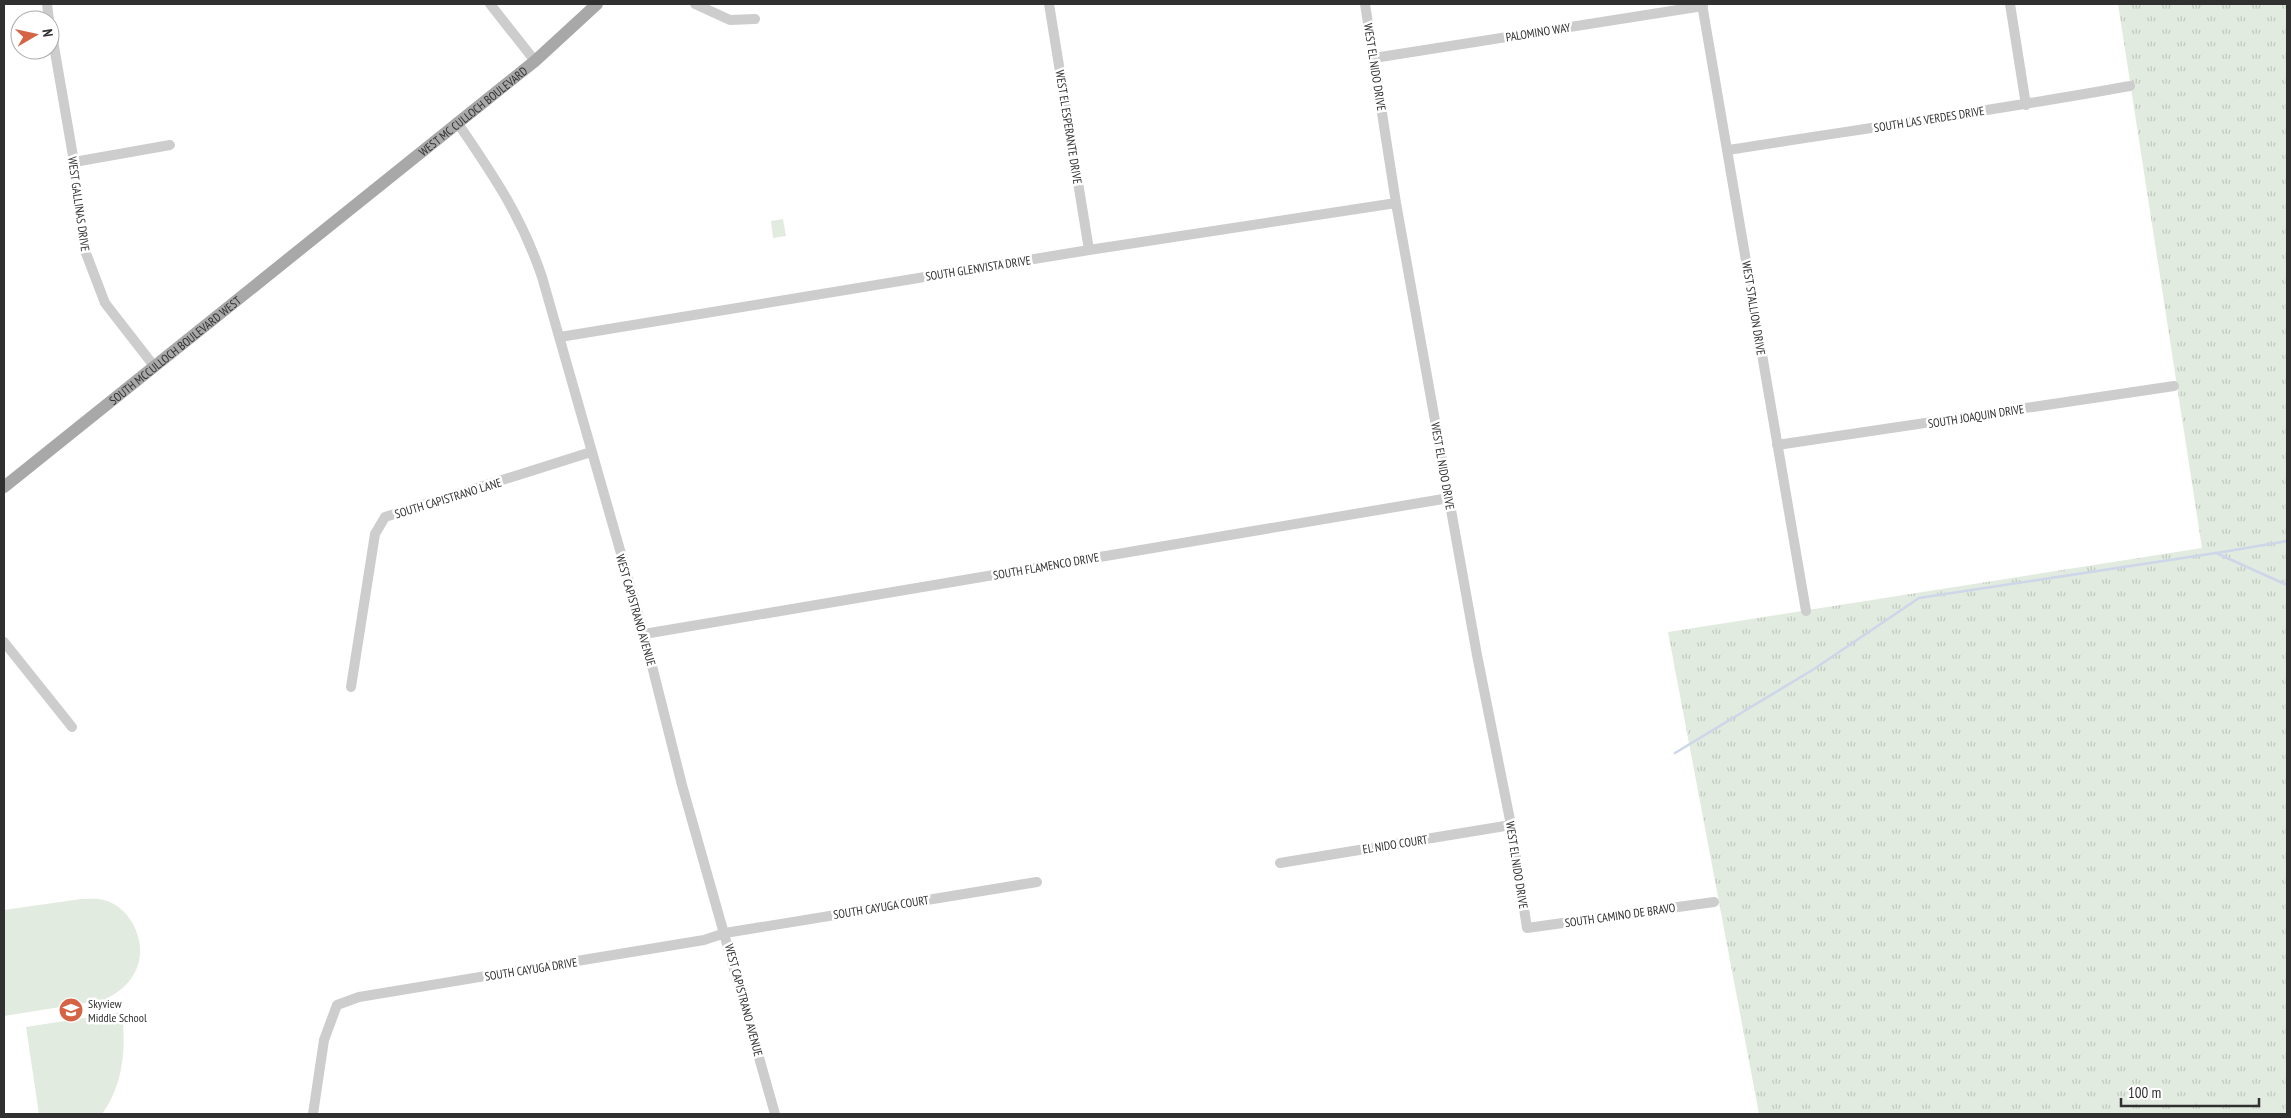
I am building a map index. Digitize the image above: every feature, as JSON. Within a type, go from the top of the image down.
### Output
[{"type":"main road","name":"WEST MC CULLOCH BOULEVARD","points":[[345,212],[535,61],[597,4]]},
{"type":"main road","name":"SOUTH MCCULLOCH BOULEVARD WEST","points":[[4,487],[345,212]]},
{"type":"street","points":[[490,4],[535,61]]},
{"type":"street","points":[[695,4],[730,20],[755,19]]},
{"type":"street","name":"WEST EL ESPERANTE DRIVE","points":[[1049,4],[1089,250]]},
{"type":"street","name":"WEST EL NIDO DRIVE","points":[[1365,4],[1396,203],[1511,826],[1526,928]]},
{"type":"street","points":[[2010,4],[2026,105]]},
{"type":"street","name":"PALOMINO WAY","points":[[1374,58],[1702,5]]},
{"type":"street","name":"WEST STALLION DRIVE","points":[[1702,5],[1806,611]]},
{"type":"street","name":"WEST GALLINAS DRIVE","points":[[57,60],[74,162],[84,248],[105,303],[154,366]]},
{"type":"street","name":"SOUTH LAS VERDES DRIVE","points":[[1728,150],[2026,105],[2130,86]]},
{"type":"street","name":"WEST CAPISTRANO AVENUE","points":[[458,122],[507,197],[521,223],[542,277],[644,634],[682,785],[775,1114]]},
{"type":"street","points":[[74,162],[170,145]]},
{"type":"street","name":"SOUTH GLENVISTA DRIVE","points":[[560,337],[1089,250],[1396,203]]},
{"type":"street","name":"SOUTH JOAQUIN DRIVE","points":[[1777,446],[2174,386]]},
{"type":"street","name":"SOUTH CAPISTRANO LANE","points":[[351,687],[375,534],[385,517],[591,452]]},
{"type":"street","name":"SOUTH FLAMENCO DRIVE","points":[[644,634],[1449,498]]},
{"type":"street","points":[[4,642],[72,727]]},
{"type":"street","name":"EL NIDO COURT","points":[[1280,863],[1511,826]]},
{"type":"street","name":"SOUTH CAYUGA COURT","points":[[725,932],[1037,882]]},
{"type":"street","name":"SOUTH CAMINO DE BRAVO","points":[[1526,928],[1714,902]]},
{"type":"street","name":"SOUTH CAYUGA DRIVE","points":[[313,1114],[324,1040],[337,1004],[359,997],[704,940],[725,932]]},
{"type":"green space","points":[[2118,4],[2287,4],[2287,1114],[1759,1114],[1668,632],[2202,548]]},
{"type":"green space","points":[[783,219],[786,236],[773,238],[771,221]]},
{"type":"green space","points":[[81,899],[104,900],[114,904],[130,919],[136,929],[140,951],[139,962],[132,977],[122,989],[104,1000],[4,1016],[4,910]]},
{"type":"green space","points":[[122,1012],[124,1039],[122,1065],[115,1090],[102,1114],[39,1114],[26,1027]]},
{"type":"waterway","points":[[2217,553],[2287,541]]},
{"type":"waterway","points":[[1675,753],[1814,669],[1919,598],[2216,553],[2287,585]]},
{"type":"place","name":"Skyview Middle School","points":[[71,1010]]}]
